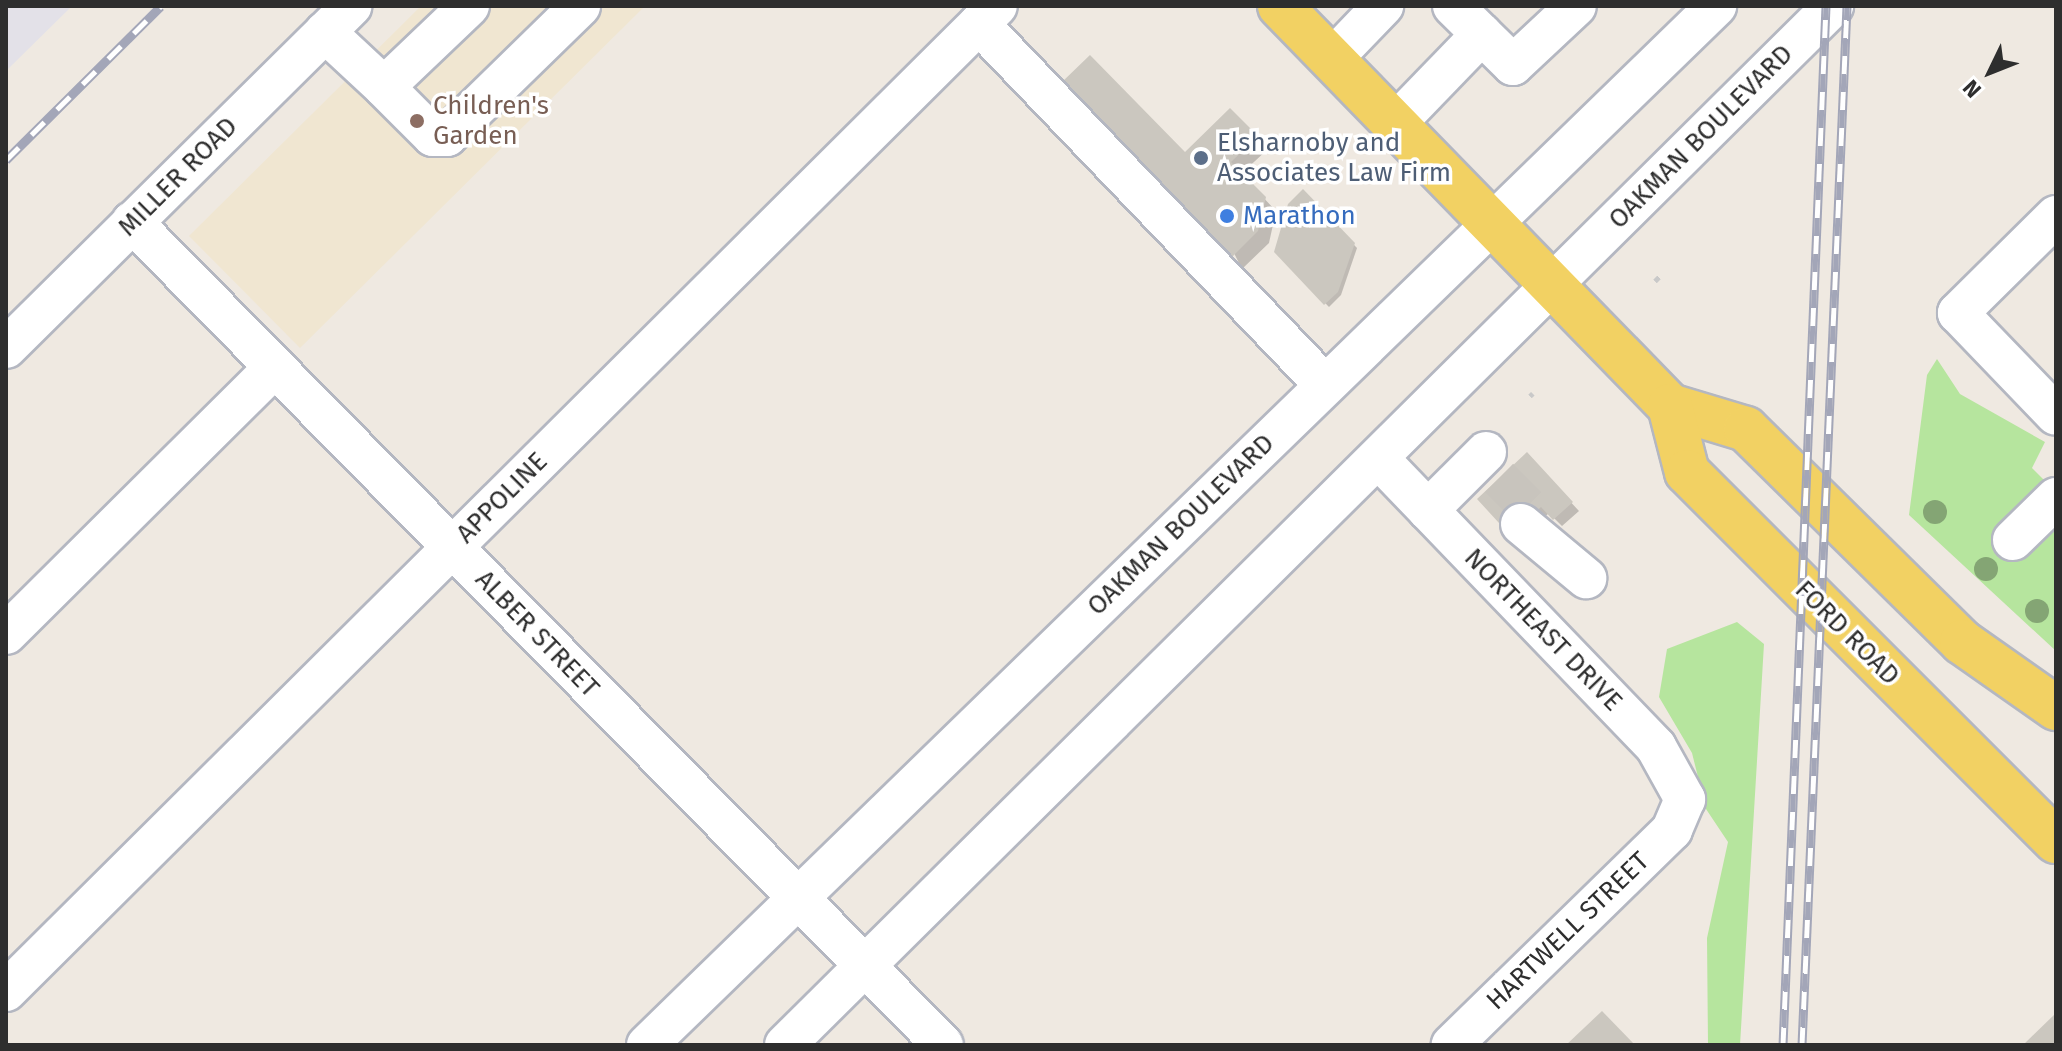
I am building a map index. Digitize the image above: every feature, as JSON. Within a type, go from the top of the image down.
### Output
[{"type":"main road","points":[[1280,6],[1670,406],[1746,429],[1962,642],[2056,708]]},
{"type":"main road","name":"FORD ROAD","points":[[1670,406],[1687,472],[2056,841]]},
{"type":"street","points":[[384,87],[469,6]]},
{"type":"street","points":[[338,19],[384,87],[433,136],[447,136],[580,6]]},
{"type":"street","points":[[1332,59],[1383,6]]},
{"type":"street","points":[[1453,6],[1513,65],[1575,6]]},
{"type":"street","name":"OAKMAN BOULEVARD","points":[[647,1045],[1716,6]]},
{"type":"street","name":"OAKMAN BOULEVARD","points":[[785,1045],[1833,6]]},
{"type":"street","points":[[988,15],[1325,385]]},
{"type":"street","name":"APPOLINE","points":[[6,991],[988,15]]},
{"type":"street","name":"MILLER ROAD","points":[[6,348],[338,19]]},
{"type":"street","points":[[1395,124],[1482,34]]},
{"type":"street","points":[[2056,216],[1958,313],[2056,415]]},
{"type":"street","name":"ALBER STREET","points":[[132,222],[943,1045]]},
{"type":"street","points":[[6,634],[275,367]]},
{"type":"street","name":"NORTHEAST DRIVE","points":[[1378,458],[1656,747],[1685,799],[1682,815]]},
{"type":"street","points":[[1428,510],[1484,470]]},
{"type":"street","points":[[2013,540],[2056,498]]},
{"type":"street","points":[[1521,607],[1577,569],[1527,518]]},
{"type":"street","name":"HARTWELL STREET","points":[[1452,1045],[1682,815]]},
{"type":"path","points":[[1655,281],[1661,275]]},
{"type":"shaded area","points":[[6,6],[72,6],[6,71]]},
{"type":"shaded area","name":"Children's Garden","points":[[421,6],[645,6],[300,348],[189,236]]},
{"type":"green space","points":[[1937,359],[1960,394],[2045,442],[2032,468],[2056,492],[2056,651],[1909,515],[1927,375]]},
{"type":"green space","points":[[1737,622],[1764,644],[1740,1045],[1708,1045],[1707,938],[1728,842],[1706,809],[1692,753],[1659,697],[1667,649]]},
{"type":"building","points":[[1090,55],[1185,152],[1230,108],[1258,136],[1231,162],[1266,197],[1258,231],[1229,260],[1062,82]]},
{"type":"building","points":[[1303,189],[1355,243],[1338,292],[1324,305],[1274,252],[1288,204]]},
{"type":"building","points":[[1527,452],[1573,502],[1553,520],[1541,507],[1510,535],[1477,499]]},
{"type":"building","points":[[1602,1011],[1635,1045],[1566,1045]]},
{"type":"building","points":[[2056,1013],[2056,1045],[2023,1045]]},
{"type":"tunnel","points":[[1499,478],[1534,513]]},
{"type":"railway","points":[[6,160],[161,6]]},
{"type":"railway","points":[[1783,1045],[1826,6]]},
{"type":"railway","points":[[1802,1045],[1847,6]]},
{"type":"place","name":"Children's Garden","points":[[417,121]]},
{"type":"place","name":"Elsharnoby and Associates Law Firm","points":[[1201,158]]},
{"type":"place","name":"Marathon","points":[[1227,216]]}]
